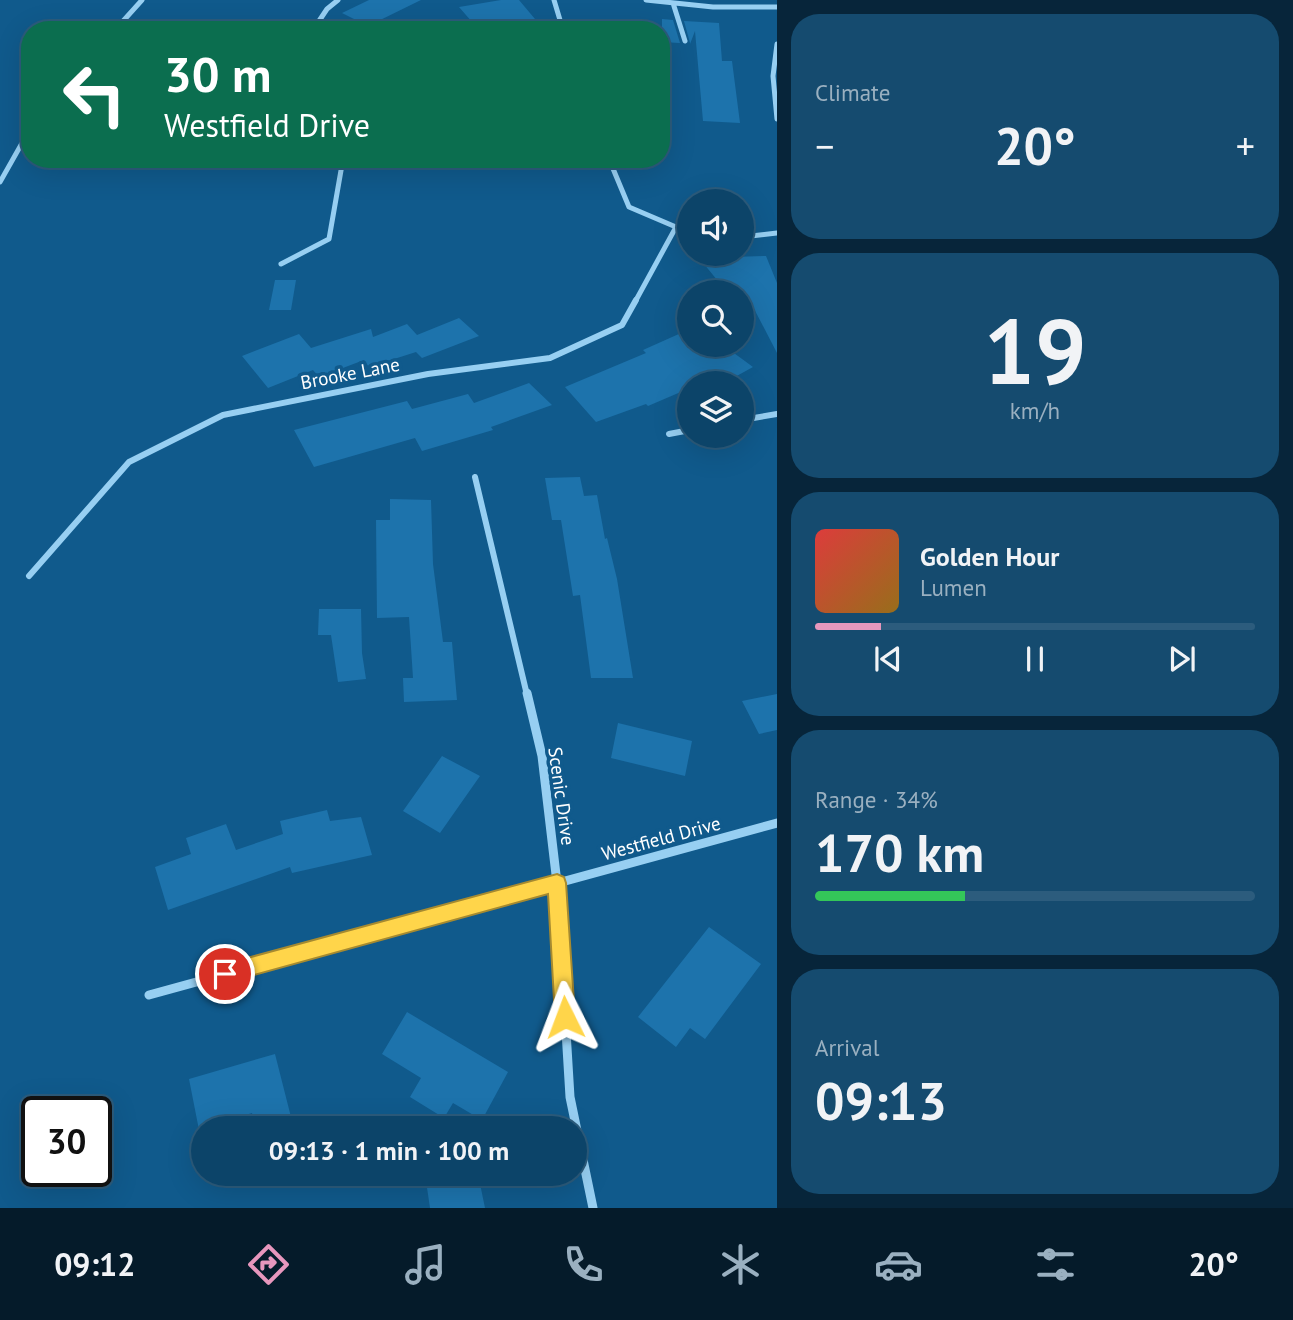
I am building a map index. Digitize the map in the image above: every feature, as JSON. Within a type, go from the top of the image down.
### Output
[{"type":"street","points":[[123,21],[142,0]]},
{"type":"street","points":[[319,21],[327,9],[338,0]]},
{"type":"street","points":[[554,0],[560,21]]},
{"type":"street","points":[[646,0],[777,7]]},
{"type":"street","points":[[673,3],[685,41]]},
{"type":"street","points":[[777,44],[773,76],[777,119]]},
{"type":"street","points":[[0,182],[21,145]]},
{"type":"street","points":[[281,264],[329,239],[341,168]]},
{"type":"street","points":[[613,168],[629,207],[676,227]]},
{"type":"street","name":"Brooke Lane","points":[[29,576],[129,462],[223,415],[428,374],[550,358],[622,325],[676,227]]},
{"type":"street","points":[[754,236],[777,233]]},
{"type":"street","points":[[754,418],[777,414]]},
{"type":"street","points":[[669,434],[677,432]]},
{"type":"street","name":"Scenic Drive","points":[[475,477],[542,756],[557,883],[570,1097],[593,1208]]},
{"type":"street","name":"Westfield Drive","points":[[149,995],[777,823]]},
{"type":"building","points":[[369,0],[421,0],[378,21],[358,21],[342,13]]},
{"type":"building","points":[[519,0],[535,19],[471,21],[459,7]]},
{"type":"building","points":[[673,20],[680,43],[670,42],[670,21],[662,21]]},
{"type":"building","points":[[684,21],[719,23],[722,61],[732,61],[740,123],[703,121],[695,31],[690,44]]},
{"type":"building","points":[[754,256],[766,256],[777,283],[777,353],[754,309],[754,280],[717,280],[706,266],[754,266]]},
{"type":"building","points":[[275,280],[296,280],[291,310],[269,310]]},
{"type":"building","points":[[459,318],[479,336],[422,358],[416,352],[369,367],[364,360],[319,377],[313,370],[268,388],[242,356],[299,334],[311,348],[371,329],[373,337],[407,324],[417,335]]},
{"type":"building","points":[[677,335],[677,357],[739,357],[753,367],[746,371],[677,371],[677,394],[648,406],[646,404],[596,422],[565,387],[646,353],[643,350]]},
{"type":"building","points":[[529,383],[552,405],[491,427],[493,430],[422,451],[415,438],[314,467],[294,430],[407,401],[412,409],[468,394],[474,403]]},
{"type":"building","points":[[580,477],[584,496],[597,495],[605,539],[607,538],[617,579],[633,678],[591,678],[580,595],[573,596],[561,520],[552,520],[545,478]]},
{"type":"building","points":[[390,499],[431,500],[433,564],[443,642],[452,642],[457,700],[404,702],[403,678],[413,678],[409,617],[377,618],[376,520],[390,520]]},
{"type":"building","points":[[319,609],[361,609],[362,653],[366,679],[338,682],[331,635],[318,635]]},
{"type":"building","points":[[777,694],[777,730],[759,734],[742,701]]},
{"type":"building","points":[[618,723],[692,741],[685,776],[611,758]]},
{"type":"building","points":[[442,756],[480,776],[440,833],[403,811]]},
{"type":"building","points":[[327,810],[330,821],[361,817],[372,855],[292,873],[290,867],[168,910],[155,867],[191,854],[186,838],[226,824],[236,850],[283,834],[280,821]]},
{"type":"building","points":[[709,927],[761,964],[705,1039],[690,1028],[676,1047],[638,1017]]},
{"type":"building","points":[[407,1012],[508,1072],[484,1116],[475,1116],[453,1103],[445,1116],[441,1116],[410,1097],[421,1078],[382,1054]]},
{"type":"building","points":[[275,1054],[291,1116],[253,1116],[252,1113],[243,1116],[196,1116],[189,1079]]},
{"type":"building","points":[[427,1186],[480,1186],[485,1208],[430,1208]]},
{"type":"route","points":[[225,974],[557,883],[565,1017]]}]
